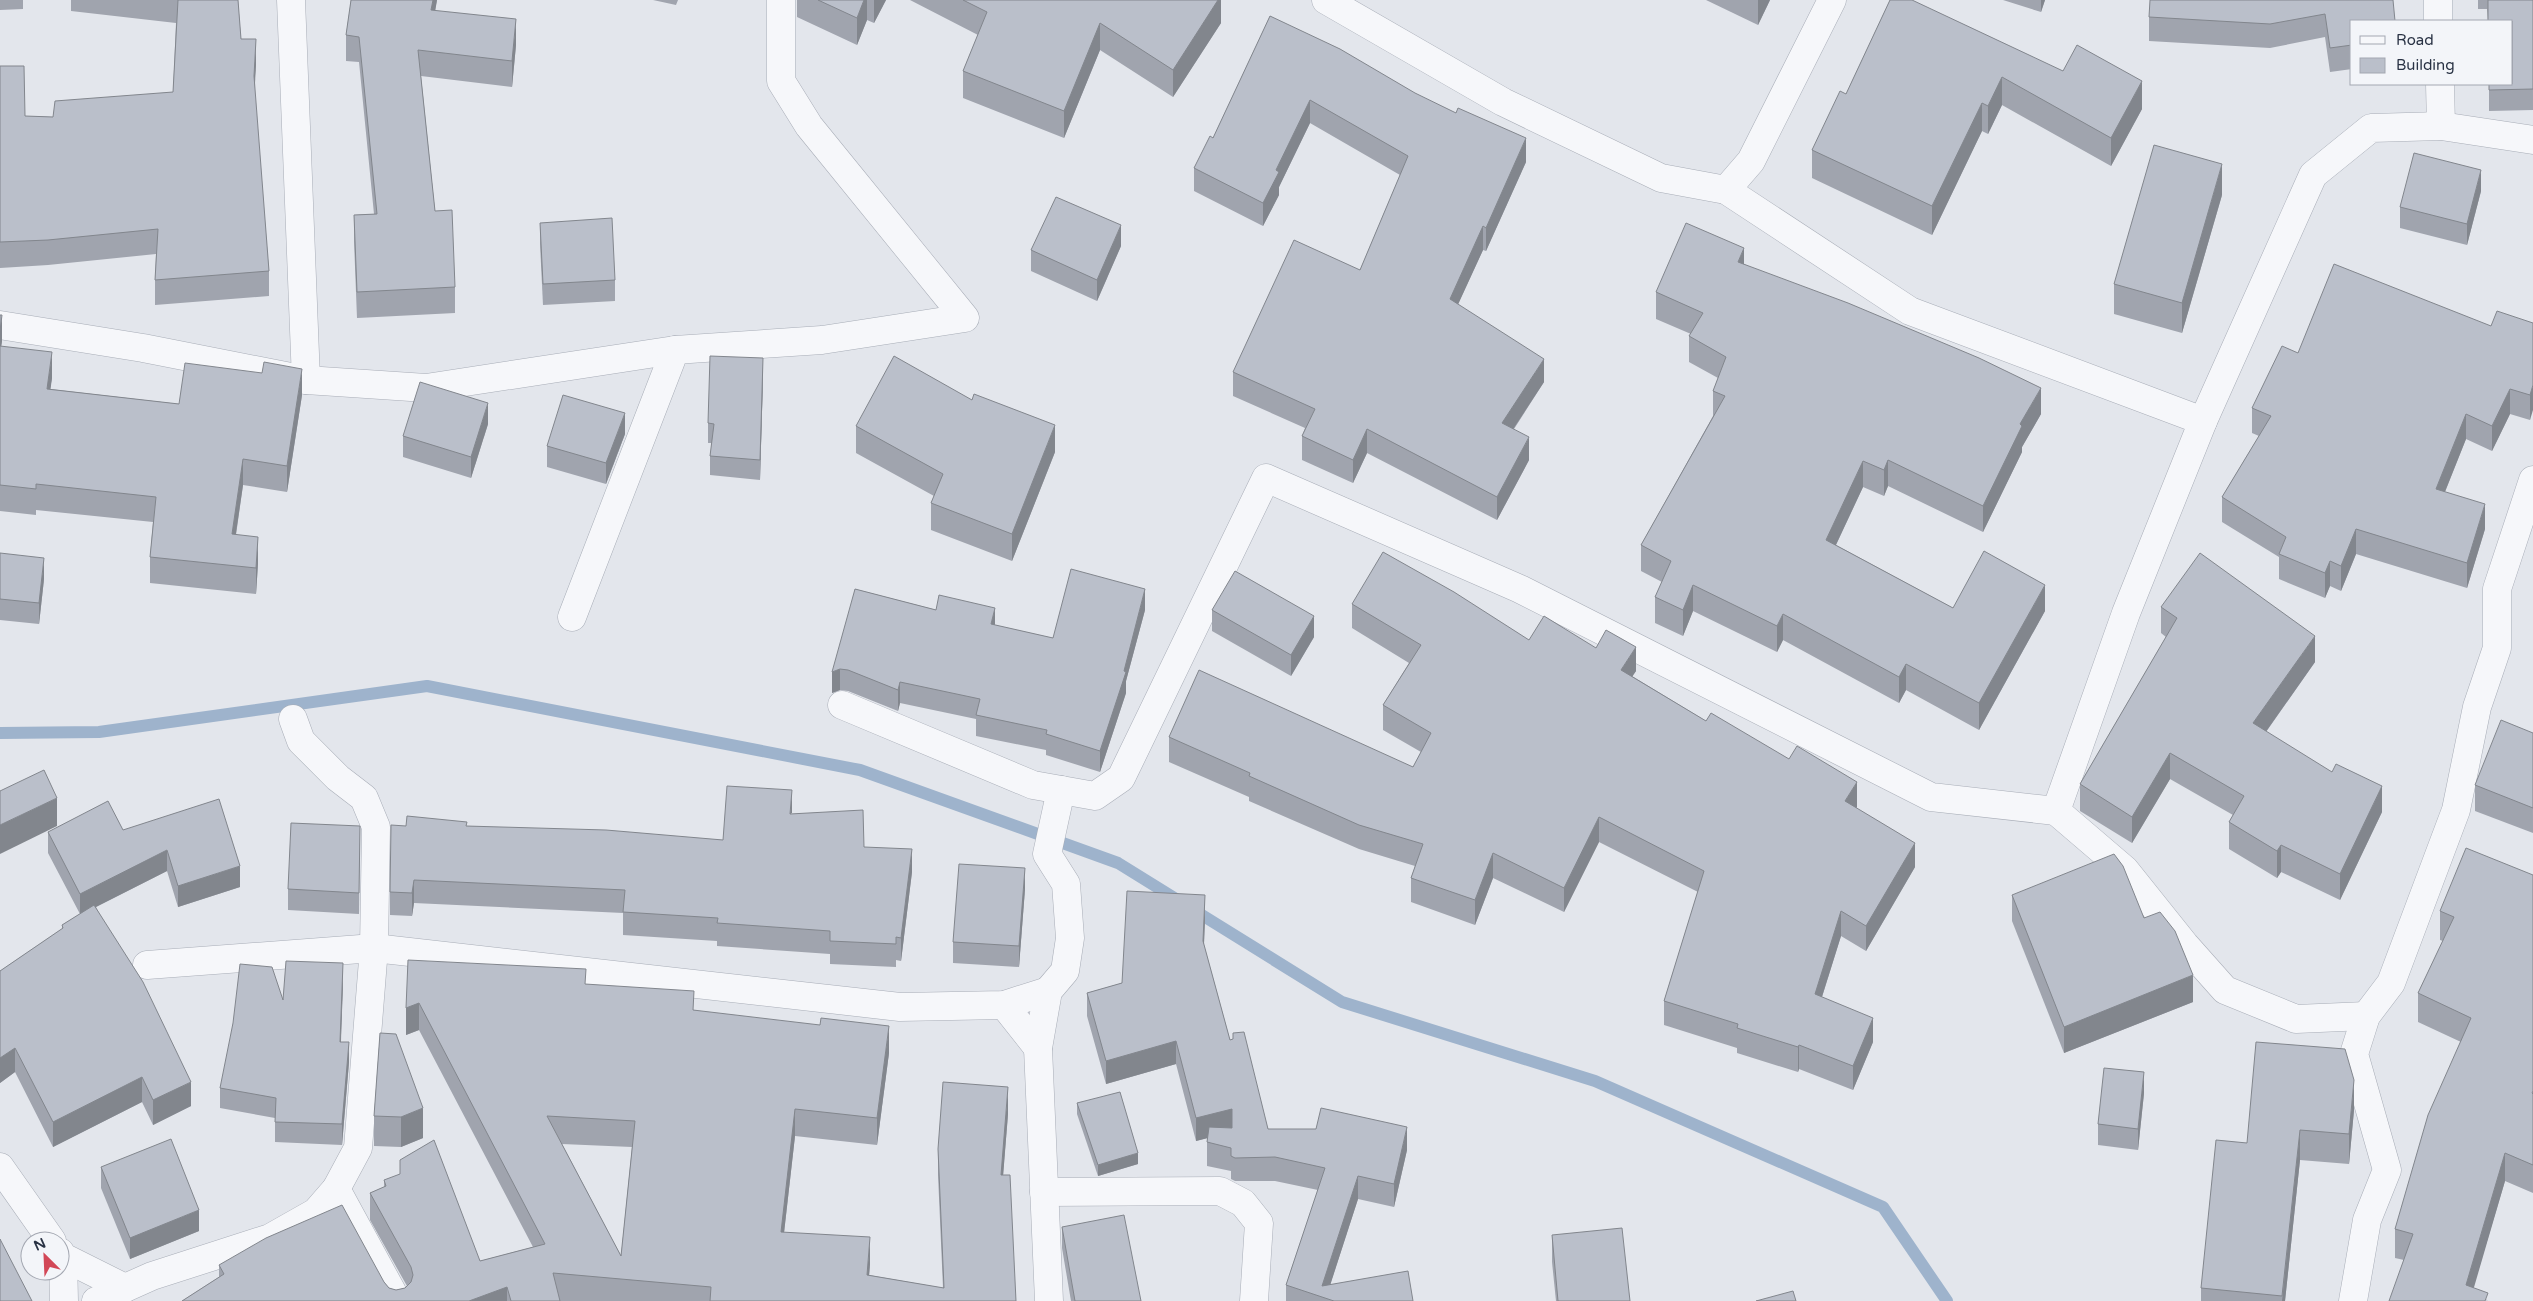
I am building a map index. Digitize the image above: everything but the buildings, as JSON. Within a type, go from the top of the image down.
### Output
[{"type":"street","points":[[291,0],[306,380]]},
{"type":"street","points":[[0,324],[144,348],[306,380],[426,388],[675,350],[822,340],[965,318],[809,126],[781,81],[781,0]]},
{"type":"street","points":[[1326,0],[1503,102],[1661,178],[1726,190],[1910,311],[2203,421]]},
{"type":"street","points":[[1726,190],[1750,161],[1832,0]]},
{"type":"street","points":[[2438,0],[2438,20]]},
{"type":"street","points":[[2440,85],[2441,126]]},
{"type":"street","points":[[2056,811],[2126,613],[2203,421],[2313,175],[2371,128],[2441,126],[2533,140]]},
{"type":"street","points":[[572,618],[675,350]]},
{"type":"street","points":[[842,705],[1034,785],[1095,796],[1121,778],[1266,478],[1520,589],[1931,797],[2056,811],[2125,870],[2185,945],[2225,990],[2296,1019],[2366,1016]]},
{"type":"street","points":[[2353,1301],[2367,1220],[2387,1170],[2354,1054],[2366,1016],[2391,983],[2456,810],[2477,707],[2496,648],[2497,589],[2533,480]]},
{"type":"street","points":[[96,1301],[152,1276],[270,1238],[316,1212],[336,1189],[358,1148],[374,948],[376,827],[364,798],[338,778],[301,741],[292,719]]},
{"type":"street","points":[[1049,1301],[1038,1048],[1048,991],[1065,971],[1070,938],[1066,884],[1047,854],[1061,790]]},
{"type":"street","points":[[147,965],[374,948],[900,1007],[1004,1005],[1048,991]]},
{"type":"street","points":[[1004,1005],[1038,1048]]},
{"type":"street","points":[[0,1167],[45,1231]]},
{"type":"street","points":[[336,1189],[397,1301]]},
{"type":"street","points":[[1044,1192],[1220,1191],[1243,1203],[1259,1223],[1254,1301]]},
{"type":"street","points":[[70,1256],[125,1288]]},
{"type":"street","points":[[62,1281],[64,1301]]},
{"type":"waterway","points":[[0,733],[99,732],[427,686],[860,770],[1118,863],[1342,1002],[1595,1081],[1883,1207],[1947,1301]]}]
